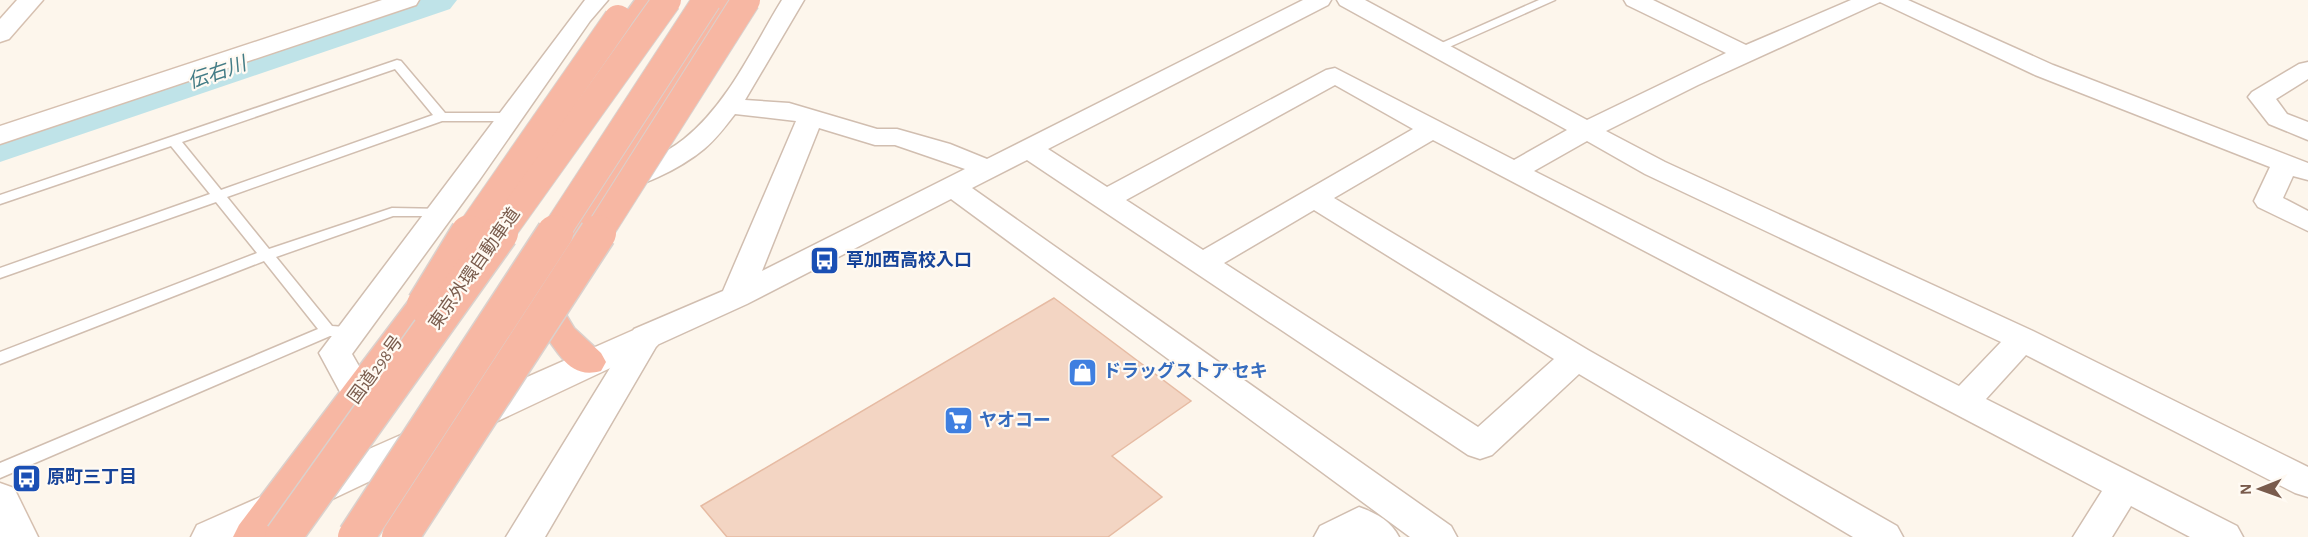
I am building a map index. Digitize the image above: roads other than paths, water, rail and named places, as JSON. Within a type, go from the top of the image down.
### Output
[{"type":"highway","points":[[283,525],[473,227],[632,0]]},
{"type":"highway","name":"国道298号","points":[[254,537],[283,525],[358,394],[648,0]]},
{"type":"highway","name":"東京外環自動車道","points":[[283,525],[667,0]]},
{"type":"highway","points":[[356,537],[707,0]]},
{"type":"highway","points":[[383,537],[727,0]]},
{"type":"highway","points":[[400,537],[694,86],[746,0]]},
{"type":"highway","points":[[529,309],[553,321],[562,336],[588,362]]},
{"type":"street","points":[[0,34],[31,0]]},
{"type":"street","points":[[0,135],[407,0]]},
{"type":"street","points":[[358,394],[336,353],[340,332],[441,212],[582,16],[597,0]]},
{"type":"street","points":[[605,189],[672,159],[700,139],[727,106],[792,0]]},
{"type":"street","points":[[212,537],[283,525],[453,425],[736,297],[1320,0]]},
{"type":"street","points":[[1348,0],[1434,50],[1655,168],[2022,339],[2308,483]]},
{"type":"street","points":[[1635,0],[1744,53]]},
{"type":"street","points":[[1514,171],[1583,130],[1744,53],[1870,0]]},
{"type":"street","points":[[1890,0],[2044,70],[2297,168],[2268,201],[2308,222]]},
{"type":"street","points":[[2308,69],[2261,97],[2278,119],[2308,132]]},
{"type":"street","points":[[1106,199],[1335,75],[1432,129],[2224,537]]},
{"type":"street","points":[[727,106],[789,111],[875,137],[897,138],[941,150],[989,169]]},
{"type":"street","points":[[736,297],[811,117]]},
{"type":"street","points":[[1203,263],[1432,129]]},
{"type":"street","points":[[1029,149],[1480,446],[1576,358]]},
{"type":"street","points":[[953,188],[1438,537]]},
{"type":"street","points":[[1314,198],[1576,358],[1884,537]]},
{"type":"street","points":[[525,537],[645,337]]},
{"type":"street","points":[[1963,402],[2022,339]]},
{"type":"street","points":[[2092,537],[2124,486]]},
{"type":"street","points":[[0,499],[16,537]]},
{"type":"street","points":[[1333,537],[1359,522],[1380,537]]},
{"type":"lane","points":[[1434,50],[1549,0]]},
{"type":"lane","points":[[0,200],[397,64],[441,117]]},
{"type":"lane","points":[[0,273],[441,117],[510,117]]},
{"type":"lane","points":[[0,471],[340,332],[266,255],[174,141]]},
{"type":"lane","points":[[0,358],[266,255],[392,212],[441,212]]},
{"type":"waterway","name":"伝右川","points":[[0,146],[435,0]]},
{"type":"place","name":"草加西高校入口","points":[[825,261]]},
{"type":"place","name":"ドラッグストア セキ","points":[[1082,372]]},
{"type":"place","name":"ヤオコー","points":[[958,421]]},
{"type":"place","name":"原町三丁目","points":[[26,478]]}]
